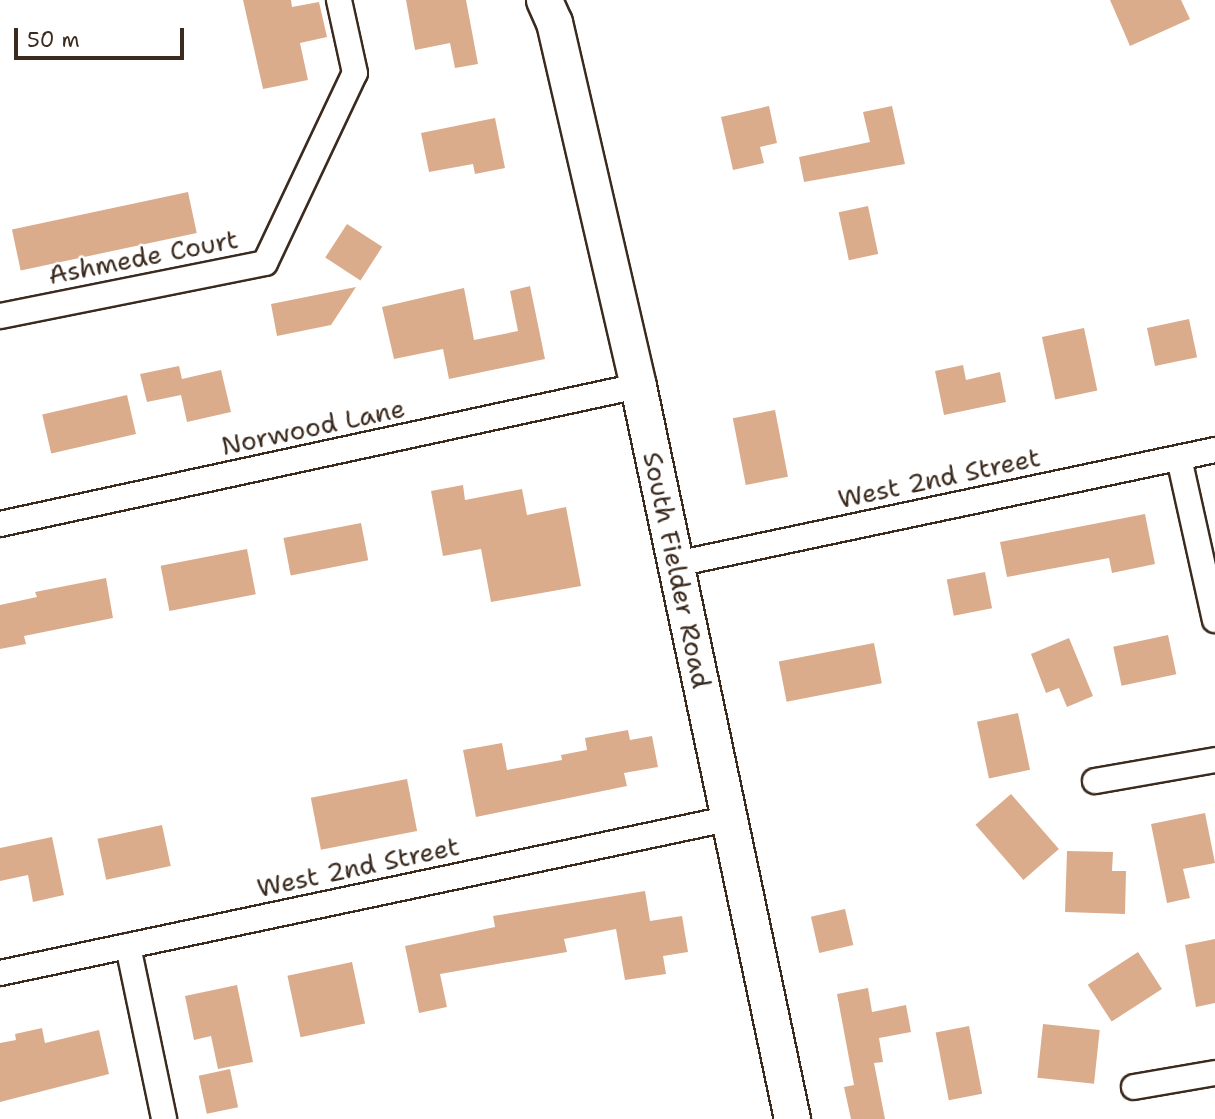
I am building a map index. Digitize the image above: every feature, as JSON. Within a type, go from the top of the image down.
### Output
[{"type":"main road","name":"South Fielder Road","points":[[551,7],[638,386],[792,1119]]},
{"type":"street","name":"Ashmede Court","points":[[0,316],[265,262],[355,73],[339,0]]},
{"type":"street","name":"Norwood Lane","points":[[0,524],[638,386]]},
{"type":"street","name":"West 2nd Street","points":[[676,564],[1215,450]]},
{"type":"street","points":[[1179,458],[1215,620]]},
{"type":"street","points":[[1096,781],[1215,760]]},
{"type":"street","name":"West 2nd Street","points":[[0,973],[727,818]]},
{"type":"street","points":[[128,946],[164,1119]]},
{"type":"street","points":[[1134,1087],[1215,1073]]},
{"type":"building","points":[[243,0],[291,0],[292,7],[319,2],[327,37],[300,43],[308,80],[263,89]]},
{"type":"building","points":[[406,0],[466,0],[478,64],[455,68],[450,43],[415,50]]},
{"type":"building","points":[[1110,0],[1181,0],[1190,19],[1130,46]]},
{"type":"building","points":[[769,106],[777,143],[760,147],[764,163],[733,170],[721,117]]},
{"type":"building","points":[[892,106],[905,164],[804,182],[799,157],[870,142],[863,112]]},
{"type":"building","points":[[495,118],[505,168],[475,174],[473,164],[429,172],[421,133]]},
{"type":"building","points":[[188,192],[197,233],[21,271],[12,229]]},
{"type":"building","points":[[868,206],[878,254],[849,260],[839,212]]},
{"type":"building","points":[[347,224],[382,247],[360,280],[325,258]]},
{"type":"building","points":[[530,286],[545,359],[449,379],[443,349],[394,359],[382,307],[464,288],[474,340],[518,331],[510,291]]},
{"type":"building","points":[[356,287],[331,325],[277,336],[271,304]]},
{"type":"building","points":[[1189,319],[1197,357],[1155,366],[1147,328]]},
{"type":"building","points":[[1084,328],[1097,391],[1055,400],[1042,337]]},
{"type":"building","points":[[963,365],[966,380],[1000,372],[1006,402],[944,415],[935,371]]},
{"type":"building","points":[[179,366],[182,379],[221,370],[231,412],[187,422],[181,395],[147,402],[140,374]]},
{"type":"building","points":[[127,395],[136,434],[51,454],[42,415]]},
{"type":"building","points":[[775,410],[788,477],[746,485],[733,418]]},
{"type":"building","points":[[463,485],[465,500],[522,489],[527,515],[566,507],[581,586],[491,602],[481,549],[443,556],[431,491]]},
{"type":"building","points":[[1145,514],[1155,564],[1112,573],[1109,558],[1007,577],[1000,542]]},
{"type":"building","points":[[361,523],[368,560],[291,575],[283,538]]},
{"type":"building","points":[[247,549],[256,594],[169,611],[161,566]]},
{"type":"building","points":[[985,572],[992,608],[954,616],[947,579]]},
{"type":"building","points":[[106,578],[113,618],[24,636],[26,644],[0,649],[0,605],[37,597],[35,592]]},
{"type":"building","points":[[1168,635],[1176,674],[1122,686],[1113,647]]},
{"type":"building","points":[[1069,638],[1093,696],[1067,707],[1059,688],[1046,693],[1031,654]]},
{"type":"building","points":[[874,643],[882,683],[787,702],[779,662]]},
{"type":"building","points":[[1018,713],[1030,770],[989,778],[977,722]]},
{"type":"building","points":[[628,730],[630,740],[652,736],[658,767],[624,773],[627,786],[476,817],[463,750],[502,743],[507,770],[562,760],[561,755],[587,750],[585,738]]},
{"type":"building","points":[[407,779],[417,831],[321,850],[311,798]]},
{"type":"building","points":[[1011,794],[1059,849],[1023,880],[976,825]]},
{"type":"building","points":[[1205,813],[1215,863],[1183,869],[1190,898],[1167,903],[1151,824]]},
{"type":"building","points":[[162,825],[171,866],[106,880],[97,839]]},
{"type":"building","points":[[52,837],[64,895],[33,902],[28,875],[0,881],[0,848]]},
{"type":"building","points":[[1067,851],[1113,852],[1112,871],[1126,871],[1125,914],[1065,912]]},
{"type":"building","points":[[645,891],[650,921],[682,916],[688,952],[663,956],[666,974],[625,980],[616,929],[564,939],[567,952],[440,974],[447,1007],[419,1013],[405,946],[495,927],[493,916]]},
{"type":"building","points":[[845,909],[853,945],[819,953],[811,917]]},
{"type":"building","points":[[1215,939],[1215,1003],[1196,1007],[1185,945]]},
{"type":"building","points":[[1138,952],[1162,989],[1112,1022],[1088,985]]},
{"type":"building","points":[[352,962],[365,1024],[301,1037],[287,976]]},
{"type":"building","points":[[237,985],[253,1062],[218,1069],[211,1036],[194,1040],[185,996]]},
{"type":"building","points":[[868,988],[872,1012],[906,1005],[911,1032],[879,1038],[883,1062],[874,1063],[885,1119],[851,1119],[844,1087],[854,1085],[837,994]]},
{"type":"building","points":[[1043,1024],[1100,1030],[1094,1084],[1037,1078]]},
{"type":"building","points":[[969,1026],[982,1094],[949,1100],[936,1032]]},
{"type":"building","points":[[42,1028],[45,1043],[99,1030],[109,1074],[0,1102],[0,1043],[16,1040],[15,1034]]},
{"type":"building","points":[[230,1069],[238,1107],[207,1114],[199,1076]]}]
